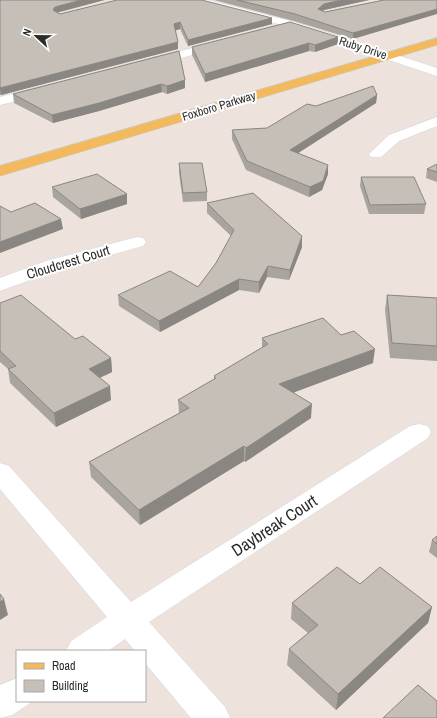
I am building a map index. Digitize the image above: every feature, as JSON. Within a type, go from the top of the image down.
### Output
[{"type":"main road","name":"Foxboro Parkway","points":[[0,171],[437,41]]},
{"type":"street","name":"Ruby Drive","points":[[196,0],[290,24],[437,72]]},
{"type":"street","points":[[265,32],[290,24]]},
{"type":"street","points":[[138,66],[235,40]]},
{"type":"street","points":[[0,101],[55,87]]},
{"type":"street","points":[[376,154],[394,138],[437,121]]},
{"type":"street","name":"Cloudcrest Court","points":[[0,284],[53,265],[137,242]]},
{"type":"street","name":"Daybreak Court","points":[[84,650],[129,621],[167,594],[419,432]]},
{"type":"street","points":[[0,472],[213,718]]},
{"type":"street","points":[[0,704],[16,694]]},
{"type":"building","points":[[0,0],[81,0],[55,7],[53,10],[60,14],[117,0],[202,0],[272,18],[188,40],[180,22],[174,24],[178,42],[0,88]]},
{"type":"building","points":[[237,0],[342,0],[324,4],[318,9],[325,12],[384,0],[437,0],[437,9],[353,33],[295,14]]},
{"type":"building","points":[[290,22],[338,37],[315,45],[309,43],[205,74],[192,47]]},
{"type":"building","points":[[179,51],[185,80],[167,86],[161,84],[99,103],[52,115],[13,94]]},
{"type":"building","points":[[373,86],[377,95],[290,150],[328,165],[323,181],[310,187],[247,161],[232,130],[267,128],[307,104],[316,106]]},
{"type":"building","points":[[179,163],[202,163],[207,192],[183,193]]},
{"type":"building","points":[[437,164],[437,172],[427,169]]},
{"type":"building","points":[[97,174],[127,194],[80,209],[52,187]]},
{"type":"building","points":[[361,177],[414,177],[426,204],[370,205]]},
{"type":"building","points":[[253,193],[302,236],[290,270],[268,266],[259,282],[239,279],[159,321],[118,295],[170,271],[198,287],[216,263],[234,230],[207,203]]},
{"type":"building","points":[[35,203],[61,219],[0,242],[0,206],[11,212]]},
{"type":"building","points":[[21,295],[75,339],[83,336],[111,358],[89,369],[110,386],[54,413],[8,369],[16,366],[0,351],[0,303]]},
{"type":"building","points":[[387,295],[437,298],[437,346],[392,343]]},
{"type":"building","points":[[323,318],[341,335],[354,331],[375,349],[279,384],[312,404],[246,448],[244,446],[139,510],[89,462],[189,408],[178,400],[216,378],[214,376],[268,344],[262,338]]},
{"type":"building","points":[[437,536],[437,544],[432,540]]},
{"type":"building","points":[[337,567],[360,584],[380,567],[432,607],[338,694],[289,649],[318,625],[292,603]]},
{"type":"building","points":[[0,594],[4,599],[0,602]]},
{"type":"building","points":[[418,685],[437,701],[437,718],[383,718]]}]
